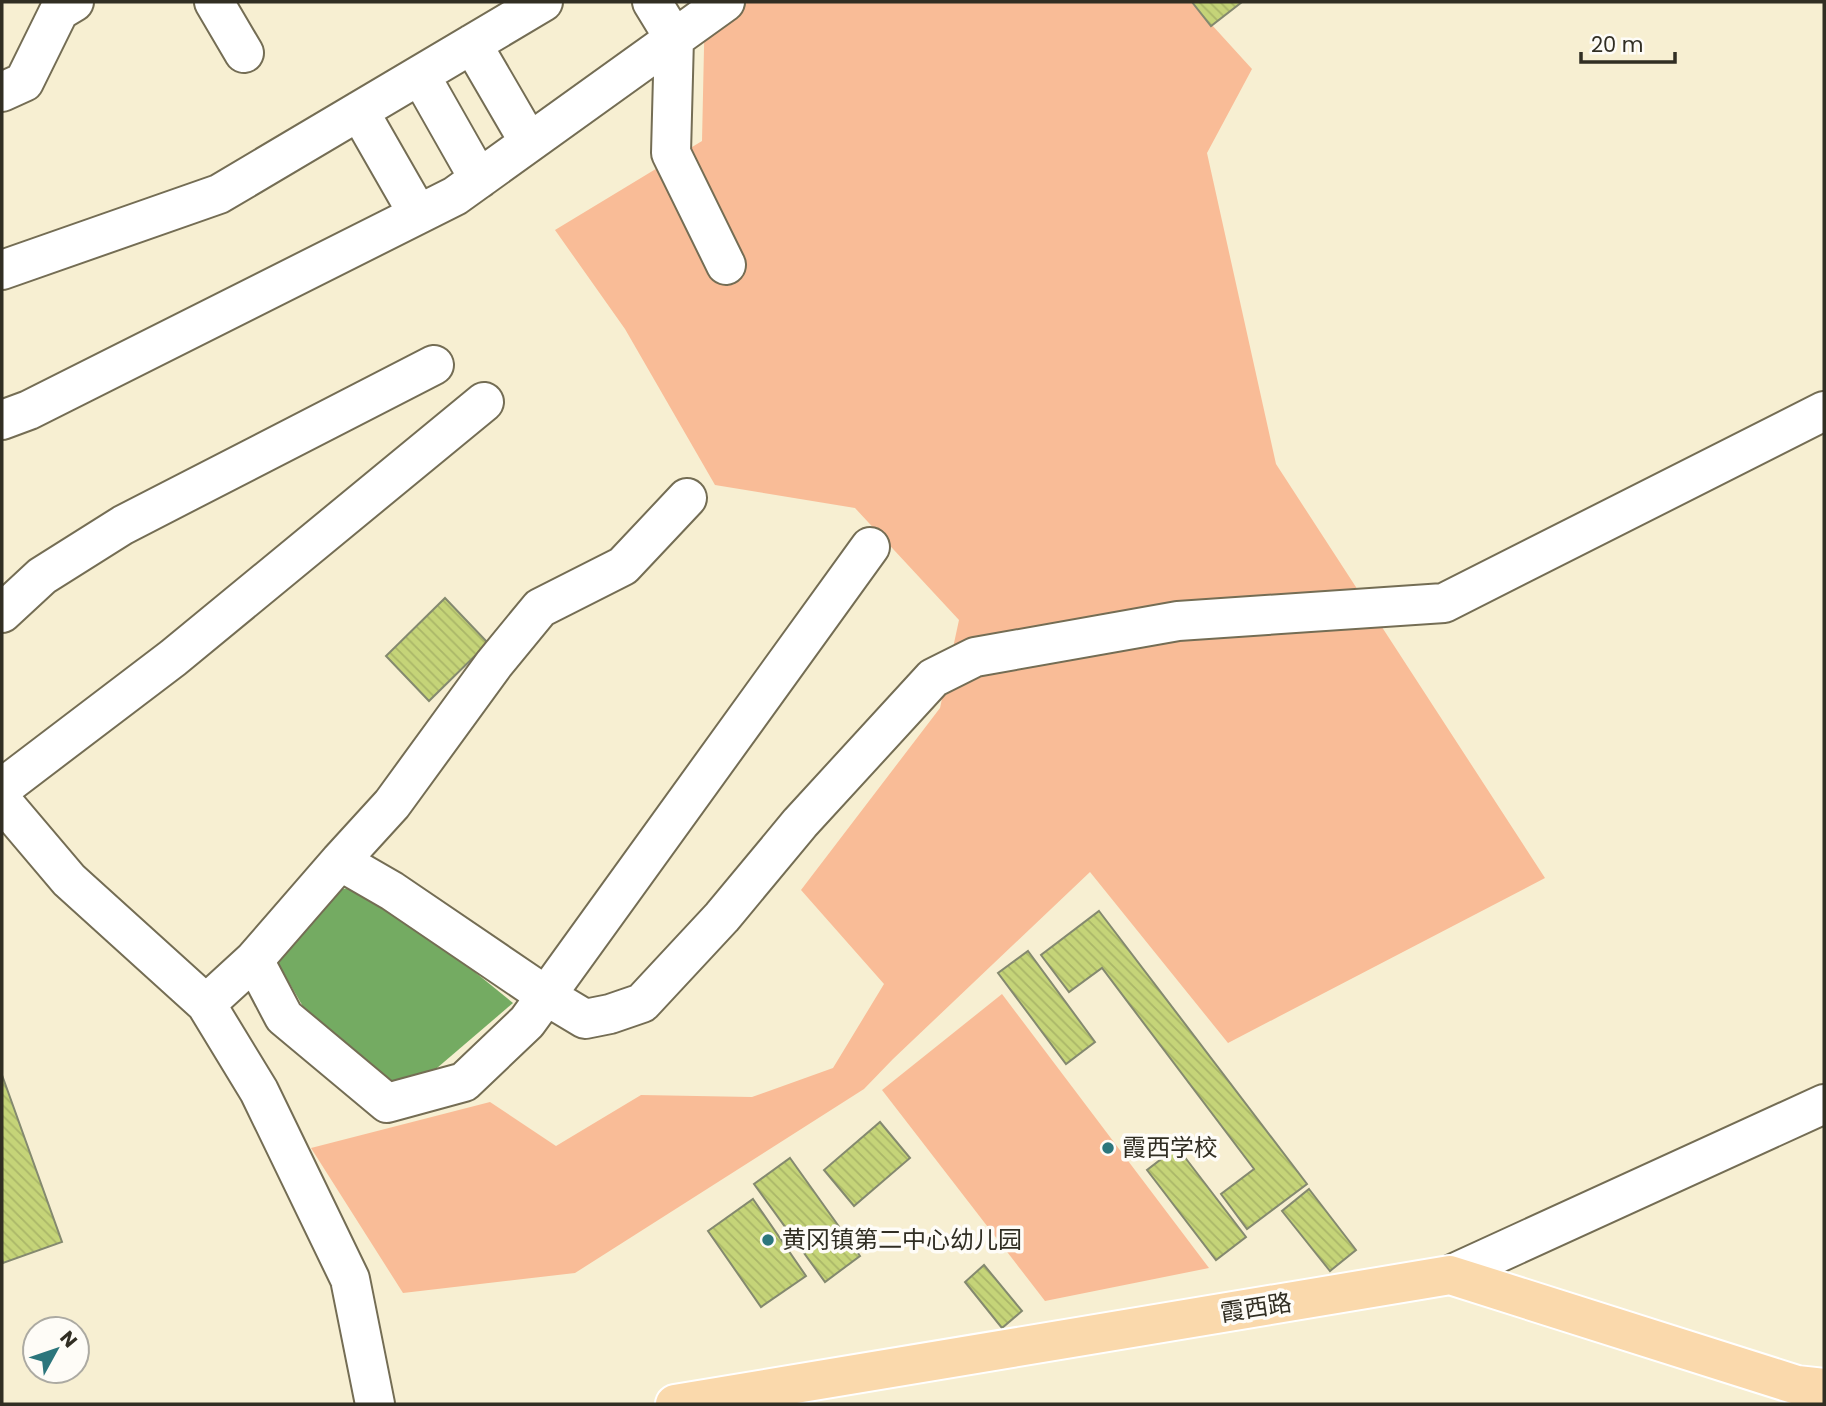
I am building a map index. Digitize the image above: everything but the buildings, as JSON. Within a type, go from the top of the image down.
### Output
[{"type":"main road","name":"霞西路","points":[[675,1404],[1450,1275],[1806,1393]]},
{"type":"street","points":[[2,92],[24,82],[59,12],[74,2]]},
{"type":"street","points":[[214,2],[244,53]]},
{"type":"street","points":[[2,270],[219,194],[543,2]]},
{"type":"street","points":[[652,2],[674,38],[671,152],[726,265]]},
{"type":"street","points":[[2,419],[29,410],[455,196],[725,2]]},
{"type":"street","points":[[472,44],[530,142]]},
{"type":"street","points":[[420,75],[479,179]]},
{"type":"street","points":[[359,111],[418,214]]},
{"type":"street","points":[[2,612],[42,576],[123,525],[434,365]]},
{"type":"street","points":[[2,788],[173,658],[484,402]]},
{"type":"street","points":[[340,861],[392,891],[545,995],[585,1019],[610,1014],[642,1003],[722,916],[800,823],[933,678],[975,657],[1178,621],[1444,603],[1824,411]]},
{"type":"street","points":[[206,1004],[254,960],[392,804],[494,664],[540,608],[623,566],[687,498]]},
{"type":"street","points":[[254,960],[284,1017],[387,1103],[464,1082],[527,1022],[870,547]]},
{"type":"street","points":[[2,801],[69,880],[206,1004],[259,1091],[350,1279],[375,1404]]},
{"type":"street","points":[[1450,1275],[1824,1104]]},
{"type":"shaded area","points":[[705,2],[1191,2],[1252,69],[1207,153],[1276,464],[1545,878],[1228,1043],[1090,872],[864,1089],[575,1273],[403,1293],[311,1148],[490,1102],[556,1146],[641,1095],[752,1097],[833,1068],[884,984],[801,890],[940,708],[959,620],[855,508],[715,485],[625,329],[555,230],[702,141]]},
{"type":"shaded area","points":[[351,888],[418,926],[513,1003],[430,1074],[385,1088],[312,1022],[277,962],[332,890]]},
{"type":"shaded area","points":[[1002,994],[1209,1268],[1045,1301],[882,1090]]},
{"type":"place","name":"霞西学校","points":[[1108,1148]]},
{"type":"place","name":"黄冈镇第二中心幼儿园","points":[[768,1240]]}]
